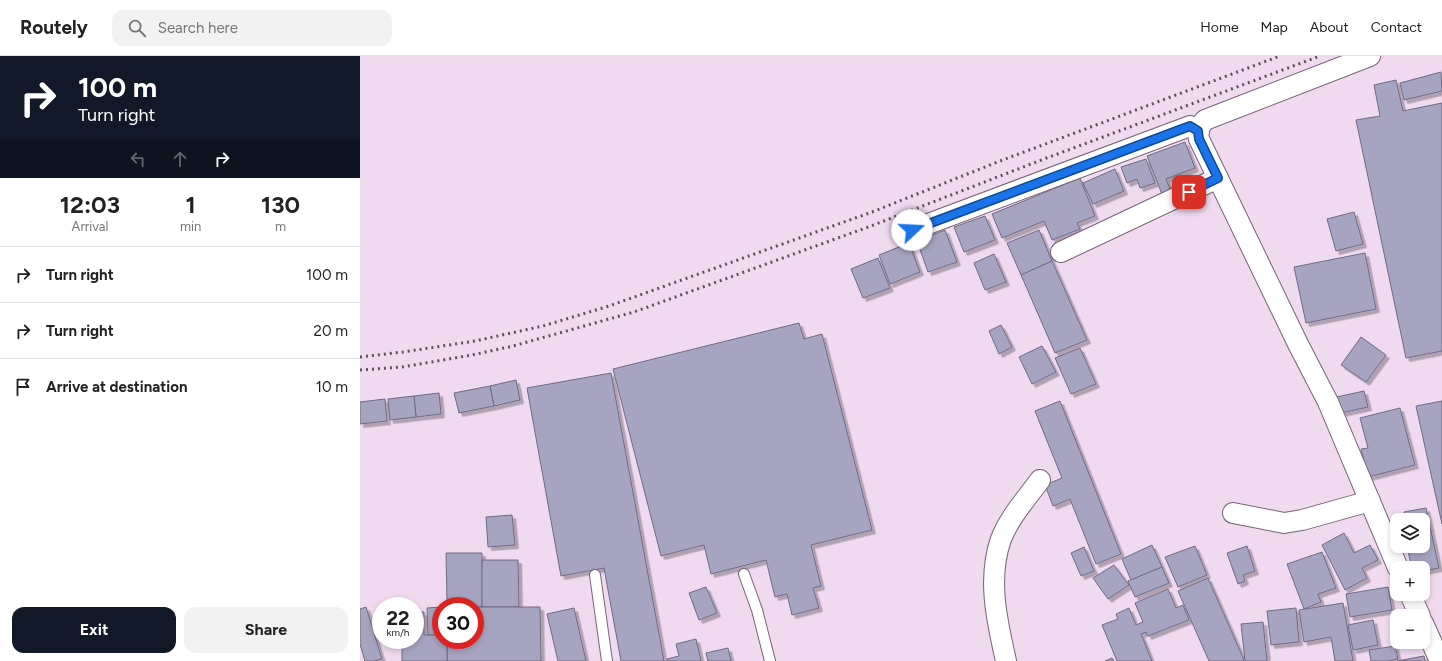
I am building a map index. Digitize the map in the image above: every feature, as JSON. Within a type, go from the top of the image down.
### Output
[{"type":"street","points":[[1370,56],[1213,116],[1205,120],[1201,124],[1198,131],[1199,139],[1298,344],[1328,402],[1395,561]]},
{"type":"street","points":[[912,230],[1190,126],[1198,131]]},
{"type":"street","points":[[1061,252],[1218,178]]},
{"type":"street","points":[[1006,661],[997,619],[993,585],[996,557],[1001,538],[1015,514],[1040,480]]},
{"type":"street","points":[[1233,513],[1284,523],[1302,520],[1370,501]]},
{"type":"street","points":[[1430,639],[1440,661]]},
{"type":"lane","points":[[744,574],[757,610],[770,661]]},
{"type":"lane","points":[[596,575],[607,661]]},
{"type":"building","points":[[1441,72],[1442,91],[1404,100],[1400,83]]},
{"type":"building","points":[[1396,80],[1403,111],[1442,103],[1442,351],[1406,358],[1356,120],[1380,116],[1374,85]]},
{"type":"building","points":[[1185,142],[1195,168],[1166,179],[1176,203],[1167,207],[1147,156]]},
{"type":"building","points":[[1146,159],[1155,183],[1140,188],[1137,179],[1127,183],[1121,167]]},
{"type":"building","points":[[1115,169],[1124,191],[1093,204],[1083,183]]},
{"type":"building","points":[[1080,178],[1095,216],[1077,223],[1080,229],[1052,240],[1044,221],[1002,238],[992,214]]},
{"type":"building","points":[[1354,212],[1363,244],[1336,251],[1327,219]]},
{"type":"building","points":[[985,216],[995,240],[964,252],[954,227]]},
{"type":"building","points":[[945,230],[957,262],[928,272],[917,241]]},
{"type":"building","points":[[1039,230],[1052,261],[1021,275],[1007,243]]},
{"type":"building","points":[[909,243],[920,272],[890,284],[879,255]]},
{"type":"building","points":[[1365,253],[1376,309],[1306,323],[1294,267]]},
{"type":"building","points":[[994,254],[1006,282],[985,290],[974,263]]},
{"type":"building","points":[[878,258],[890,288],[863,298],[851,269]]},
{"type":"building","points":[[1052,261],[1087,340],[1055,353],[1021,275]]},
{"type":"building","points":[[799,323],[804,339],[822,334],[872,530],[811,545],[821,586],[813,588],[819,608],[792,615],[787,594],[775,597],[766,560],[711,574],[704,545],[661,556],[613,369]]},
{"type":"building","points":[[1001,325],[1012,347],[999,354],[989,331]]},
{"type":"building","points":[[1361,337],[1386,355],[1366,382],[1341,365]]},
{"type":"building","points":[[1042,346],[1056,372],[1032,384],[1019,357]]},
{"type":"building","points":[[1080,348],[1096,384],[1071,394],[1055,358]]},
{"type":"building","points":[[611,373],[664,661],[621,661],[604,568],[561,576],[527,388]]},
{"type":"building","points":[[516,380],[520,400],[494,406],[490,386]]},
{"type":"building","points":[[490,386],[494,406],[459,413],[454,393]]},
{"type":"building","points":[[1364,391],[1368,407],[1336,414],[1332,398]]},
{"type":"building","points":[[439,393],[441,414],[416,417],[414,396]]},
{"type":"building","points":[[414,396],[416,417],[390,420],[388,399]]},
{"type":"building","points":[[385,399],[387,421],[360,424],[360,402]]},
{"type":"building","points":[[1060,401],[1121,554],[1096,564],[1070,499],[1053,506],[1045,485],[1062,478],[1035,411]]},
{"type":"building","points":[[1442,401],[1442,524],[1416,406]]},
{"type":"building","points":[[1400,408],[1415,465],[1368,477],[1361,449],[1368,448],[1360,418]]},
{"type":"building","points":[[1426,508],[1427,513],[1404,513]]},
{"type":"building","points":[[512,515],[515,545],[488,547],[486,517]]},
{"type":"building","points":[[1430,526],[1439,568],[1430,570],[1430,561],[1410,561],[1408,553],[1430,553]]},
{"type":"building","points":[[1344,533],[1354,553],[1370,545],[1378,560],[1362,568],[1367,578],[1345,590],[1322,545]]},
{"type":"building","points":[[1152,545],[1162,567],[1131,580],[1122,559]]},
{"type":"building","points":[[1195,546],[1207,575],[1178,587],[1165,557]]},
{"type":"building","points":[[1247,546],[1255,571],[1243,575],[1245,581],[1238,584],[1227,553]]},
{"type":"building","points":[[1084,547],[1094,571],[1081,576],[1071,553]]},
{"type":"building","points":[[1322,552],[1336,588],[1318,594],[1321,602],[1304,609],[1287,564]]},
{"type":"building","points":[[446,553],[482,553],[482,597],[447,597]]},
{"type":"building","points":[[482,560],[518,560],[519,607],[484,607],[484,597],[482,597]]},
{"type":"building","points":[[1114,565],[1129,585],[1108,599],[1093,578]]},
{"type":"building","points":[[1162,567],[1169,583],[1135,597],[1128,581]]},
{"type":"building","points":[[1208,578],[1244,660],[1242,661],[1209,661],[1178,591]]},
{"type":"building","points":[[706,587],[717,613],[699,620],[689,593]]},
{"type":"building","points":[[1388,587],[1392,609],[1350,617],[1346,594]]},
{"type":"building","points":[[1168,589],[1176,608],[1183,605],[1189,620],[1148,636],[1146,632],[1141,634],[1152,661],[1117,661],[1102,625],[1118,619],[1116,614],[1129,608],[1136,625],[1143,622],[1135,603]]},
{"type":"building","points":[[1343,603],[1353,661],[1335,661],[1331,637],[1304,642],[1299,610]]},
{"type":"building","points":[[366,607],[372,626],[372,649],[379,649],[382,659],[365,661],[360,644],[360,609]]},
{"type":"building","points":[[484,607],[540,607],[541,661],[447,661],[447,649],[484,649]]},
{"type":"building","points":[[427,608],[432,608],[432,635],[428,635]]},
{"type":"building","points":[[574,608],[586,661],[558,661],[547,614]]},
{"type":"building","points":[[1296,608],[1299,642],[1271,645],[1267,611]]},
{"type":"building","points":[[1373,620],[1378,645],[1353,650],[1348,625]]},
{"type":"building","points":[[1263,622],[1267,661],[1245,661],[1241,624]]},
{"type":"building","points":[[424,635],[432,635],[432,649],[447,649],[447,661],[402,661],[402,649],[424,649]]},
{"type":"building","points":[[696,639],[701,661],[667,661],[667,659],[679,656],[676,644]]},
{"type":"building","points":[[1390,647],[1390,649],[1396,649],[1398,659],[1388,661],[1371,661],[1369,650]]},
{"type":"building","points":[[728,648],[731,661],[708,661],[706,653]]},
{"type":"building","points":[[1424,656],[1425,661],[1397,661]]},
{"type":"building","points":[[1112,658],[1114,661],[1105,661]]},
{"type":"railway","points":[[360,357],[475,341],[543,326],[609,306],[872,212],[1000,161],[1280,56]]},
{"type":"railway","points":[[360,370],[402,367],[472,355],[513,346],[634,312],[871,226],[1044,159],[1320,56]]},
{"type":"route","points":[[912,230],[1190,126],[1198,131],[1199,139],[1218,178],[1189,192]]}]
